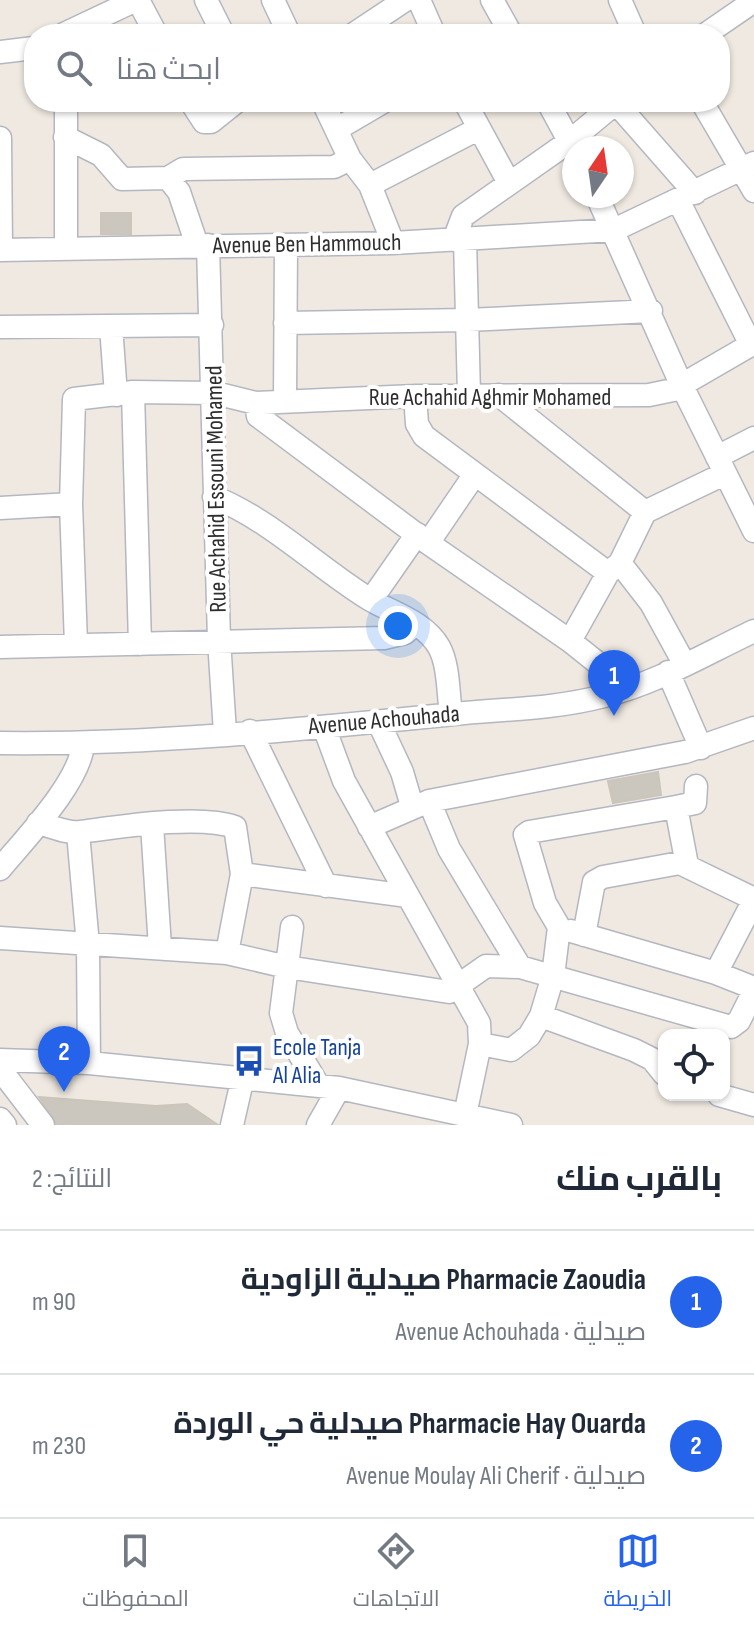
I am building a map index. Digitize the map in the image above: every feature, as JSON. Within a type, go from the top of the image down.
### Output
[{"type":"street","points":[[85,24],[137,0],[150,24]]},
{"type":"street","points":[[206,0],[218,24]]},
{"type":"street","points":[[492,0],[505,24]]},
{"type":"street","points":[[620,0],[631,24]]},
{"type":"street","points":[[369,24],[405,1],[425,24]]},
{"type":"street","points":[[279,2],[286,24]]},
{"type":"street","points":[[721,24],[743,10]]},
{"type":"street","points":[[0,52],[24,49]]},
{"type":"street","points":[[66,112],[66,248]]},
{"type":"street","points":[[198,112],[204,122],[211,122],[224,112]]},
{"type":"street","points":[[328,112],[350,159],[370,185],[393,243]]},
{"type":"street","points":[[337,129],[366,112]]},
{"type":"street","points":[[470,112],[508,181]]},
{"type":"street","points":[[554,112],[567,136]]},
{"type":"street","points":[[581,136],[607,112]]},
{"type":"street","points":[[624,112],[686,196],[752,344]]},
{"type":"street","points":[[709,112],[748,165],[754,191]]},
{"type":"street","points":[[370,185],[478,129]]},
{"type":"street","points":[[65,137],[101,155],[117,176],[128,180],[168,178],[183,169],[334,167],[350,159]]},
{"type":"street","points":[[0,138],[1,250]]},
{"type":"street","points":[[469,395],[468,320],[459,240],[463,216],[508,181],[562,151]]},
{"type":"street","points":[[614,230],[748,165]]},
{"type":"street","name":"Rue Achahid Essouni Mohamed","points":[[168,178],[179,192],[202,245],[212,325],[214,497],[225,733]]},
{"type":"street","points":[[603,208],[681,384],[754,531]]},
{"type":"street","name":"Avenue Ben Hammouch","points":[[1,250],[393,243],[614,230]]},
{"type":"street","points":[[285,399],[286,245]]},
{"type":"street","points":[[285,323],[468,320],[651,311]]},
{"type":"street","points":[[0,327],[212,325]]},
{"type":"street","points":[[111,326],[125,393],[140,644]]},
{"type":"street","name":"Rue Achahid Aghmir Mohamed","points":[[71,504],[74,399],[125,393],[215,393],[256,403],[285,399],[415,396],[649,395],[667,393],[752,344]]},
{"type":"street","points":[[499,395],[645,512]]},
{"type":"street","points":[[415,396],[420,431],[475,474],[614,568],[651,603],[701,748]]},
{"type":"street","points":[[256,403],[258,416],[423,538],[570,641],[629,688]]},
{"type":"street","points":[[570,641],[645,512],[721,466],[754,438]]},
{"type":"street","points":[[371,600],[475,474]]},
{"type":"street","points":[[214,497],[246,511],[371,600],[400,612],[415,624],[440,649],[451,714]]},
{"type":"street","points":[[0,508],[71,504],[76,644]]},
{"type":"street","points":[[0,647],[384,638],[405,633],[415,624]]},
{"type":"street","name":"Avenue Achouhada","points":[[0,743],[83,743],[324,727],[536,707],[602,697],[629,688],[753,633]]},
{"type":"street","points":[[379,723],[402,772],[520,967]]},
{"type":"street","points":[[324,727],[344,781],[479,1023],[480,1044],[465,1115]]},
{"type":"street","points":[[250,731],[326,886]]},
{"type":"street","points":[[369,827],[421,803],[750,737]]},
{"type":"street","points":[[0,869],[38,823],[82,758],[83,743]]},
{"type":"street","points":[[480,1044],[511,1050],[529,1036],[541,1016],[553,976],[559,927],[545,903],[525,835],[695,803],[696,786]]},
{"type":"street","points":[[676,807],[687,865]]},
{"type":"street","points":[[38,823],[78,833],[201,823],[235,827],[242,874],[227,953]]},
{"type":"street","points":[[152,825],[160,947]]},
{"type":"street","points":[[78,833],[88,945],[89,1063]]},
{"type":"street","points":[[584,935],[597,878],[672,863],[687,865],[754,899],[716,973]]},
{"type":"street","points":[[242,874],[408,896]]},
{"type":"street","points":[[292,927],[280,1001],[283,1023],[328,1087],[320,1124]]},
{"type":"street","points":[[0,938],[227,953],[287,967],[449,992],[486,966],[520,967],[727,1026],[735,1025],[754,989],[716,973],[559,927]]},
{"type":"street","points":[[541,1016],[634,1050],[652,1059],[658,1066]]},
{"type":"street","points":[[0,1060],[89,1063],[328,1087],[511,1125]]},
{"type":"street","points":[[0,1069],[43,1125]]},
{"type":"street","points":[[232,1125],[243,1077]]},
{"type":"street","points":[[730,1098],[754,1105]]},
{"type":"street","points":[[0,1119],[5,1125]]},
{"type":"building","points":[[101,213],[131,213],[131,234],[101,234]]},
{"type":"building","points":[[658,772],[661,795],[613,803],[608,781]]},
{"type":"building","points":[[39,1097],[156,1106],[187,1104],[218,1125],[57,1125]]},
{"type":"place","name":"Pharmacie Zaoudia صيدلية الزاودية","points":[[614,716]]},
{"type":"place","name":"Ecole Tanja Al Alia","points":[[249,1061]]},
{"type":"place","name":"Pharmacie Hay Ouarda صيدلية حي الوردة","points":[[64,1092]]}]
